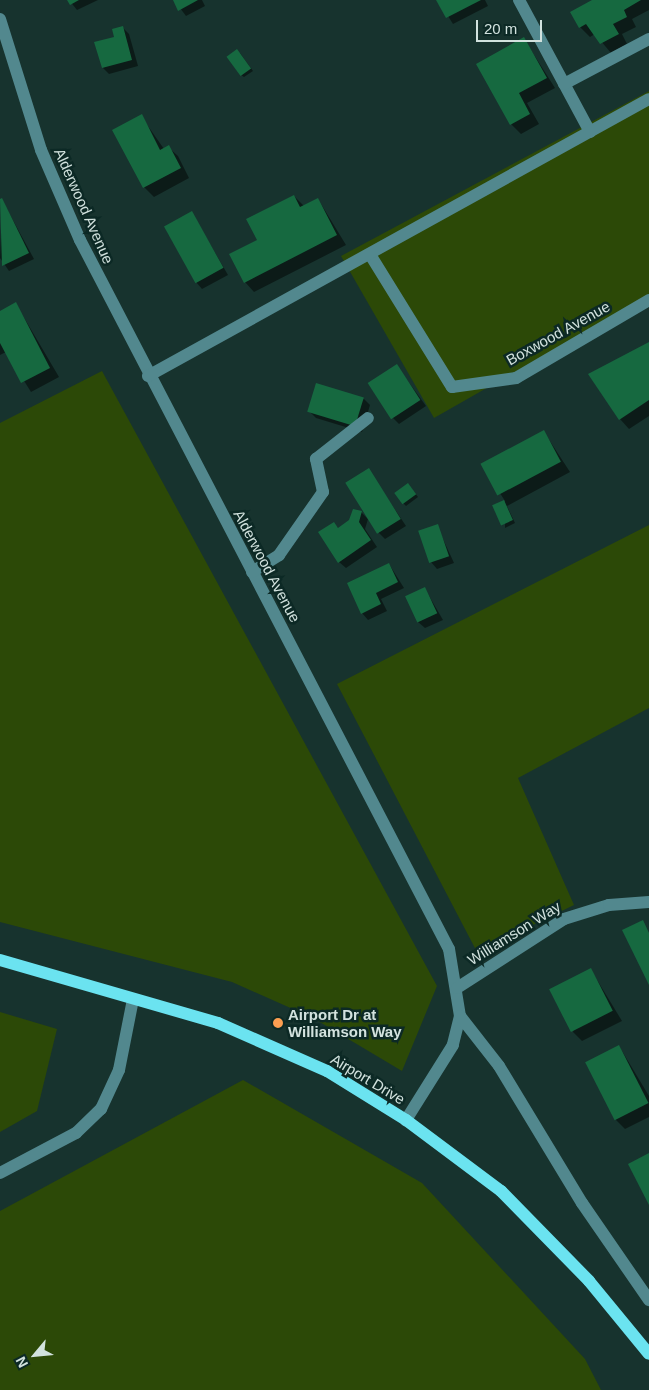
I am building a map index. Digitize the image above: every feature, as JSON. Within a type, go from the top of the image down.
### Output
[{"type":"main road","name":"Airport Drive","points":[[0,960],[218,1023],[318,1067],[406,1120],[501,1191],[589,1281],[647,1351]]},
{"type":"street","points":[[519,0],[590,132]]},
{"type":"street","name":"Alderwood Avenue","points":[[0,19],[41,150],[148,376],[434,916],[449,948],[457,988],[460,1016],[453,1045],[406,1120]]},
{"type":"street","points":[[564,84],[649,39]]},
{"type":"street","points":[[148,376],[371,256],[649,99]]},
{"type":"street","name":"Boxwood Avenue","points":[[371,256],[452,387],[516,378],[649,300]]},
{"type":"street","points":[[252,572],[279,555],[324,492],[316,459],[368,418]]},
{"type":"street","name":"Williamson Way","points":[[457,988],[564,919],[609,906],[649,902]]},
{"type":"street","points":[[0,1174],[76,1133],[101,1109],[119,1070],[133,999]]},
{"type":"street","points":[[460,1016],[499,1066],[577,1195],[649,1300]]},
{"type":"green space","points":[[649,91],[649,296],[434,418],[341,256]]},
{"type":"green space","points":[[102,371],[437,986],[402,1071],[313,1018],[232,982],[0,922],[0,423]]},
{"type":"green space","points":[[649,525],[649,708],[518,778],[574,905],[477,952],[337,684]]},
{"type":"green space","points":[[0,1012],[57,1029],[37,1111],[0,1132]]},
{"type":"green space","points":[[243,1080],[422,1183],[585,1359],[601,1390],[0,1390],[0,1211]]},
{"type":"building","points":[[67,0],[79,0],[70,5]]},
{"type":"building","points":[[173,0],[198,0],[178,11]]},
{"type":"building","points":[[436,0],[481,0],[446,18]]},
{"type":"building","points":[[592,0],[641,0],[624,10],[627,17],[613,24],[619,34],[600,44],[586,24],[579,28],[570,12]]},
{"type":"building","points":[[123,26],[132,60],[102,68],[94,42],[114,37],[112,29]]},
{"type":"building","points":[[524,37],[547,78],[519,93],[530,114],[510,125],[476,64]]},
{"type":"building","points":[[237,49],[251,68],[241,76],[226,57]]},
{"type":"building","points":[[142,114],[160,150],[169,145],[181,168],[143,188],[112,130]]},
{"type":"building","points":[[294,195],[300,207],[318,198],[337,235],[244,283],[229,254],[257,240],[246,219]]},
{"type":"building","points":[[2,198],[29,253],[2,266],[0,199]]},
{"type":"building","points":[[192,211],[224,268],[196,283],[164,227]]},
{"type":"building","points":[[16,302],[50,368],[21,383],[0,343],[0,311]]},
{"type":"building","points":[[649,342],[649,400],[619,420],[588,374]]},
{"type":"building","points":[[397,364],[420,400],[391,419],[368,383]]},
{"type":"building","points":[[316,383],[364,398],[355,426],[307,412]]},
{"type":"building","points":[[544,430],[561,462],[497,496],[480,464]]},
{"type":"building","points":[[369,468],[401,519],[377,534],[345,483]]},
{"type":"building","points":[[408,483],[416,494],[402,504],[394,493]]},
{"type":"building","points":[[504,500],[513,520],[501,525],[492,505]]},
{"type":"building","points":[[353,509],[362,511],[359,522],[371,540],[338,563],[318,532],[334,522],[338,528],[349,520]]},
{"type":"building","points":[[438,524],[449,556],[429,563],[418,531]]},
{"type":"building","points":[[389,563],[398,582],[376,593],[381,604],[361,614],[347,583]]},
{"type":"building","points":[[425,587],[437,613],[417,623],[405,596]]},
{"type":"building","points":[[643,920],[649,933],[649,985],[622,930]]},
{"type":"building","points":[[591,968],[613,1011],[571,1032],[549,989]]},
{"type":"building","points":[[619,1045],[649,1103],[615,1120],[585,1062]]},
{"type":"building","points":[[649,1153],[649,1205],[628,1164]]},
{"type":"place","name":"Airport Dr at Williamson Way","points":[[278,1023]]}]
